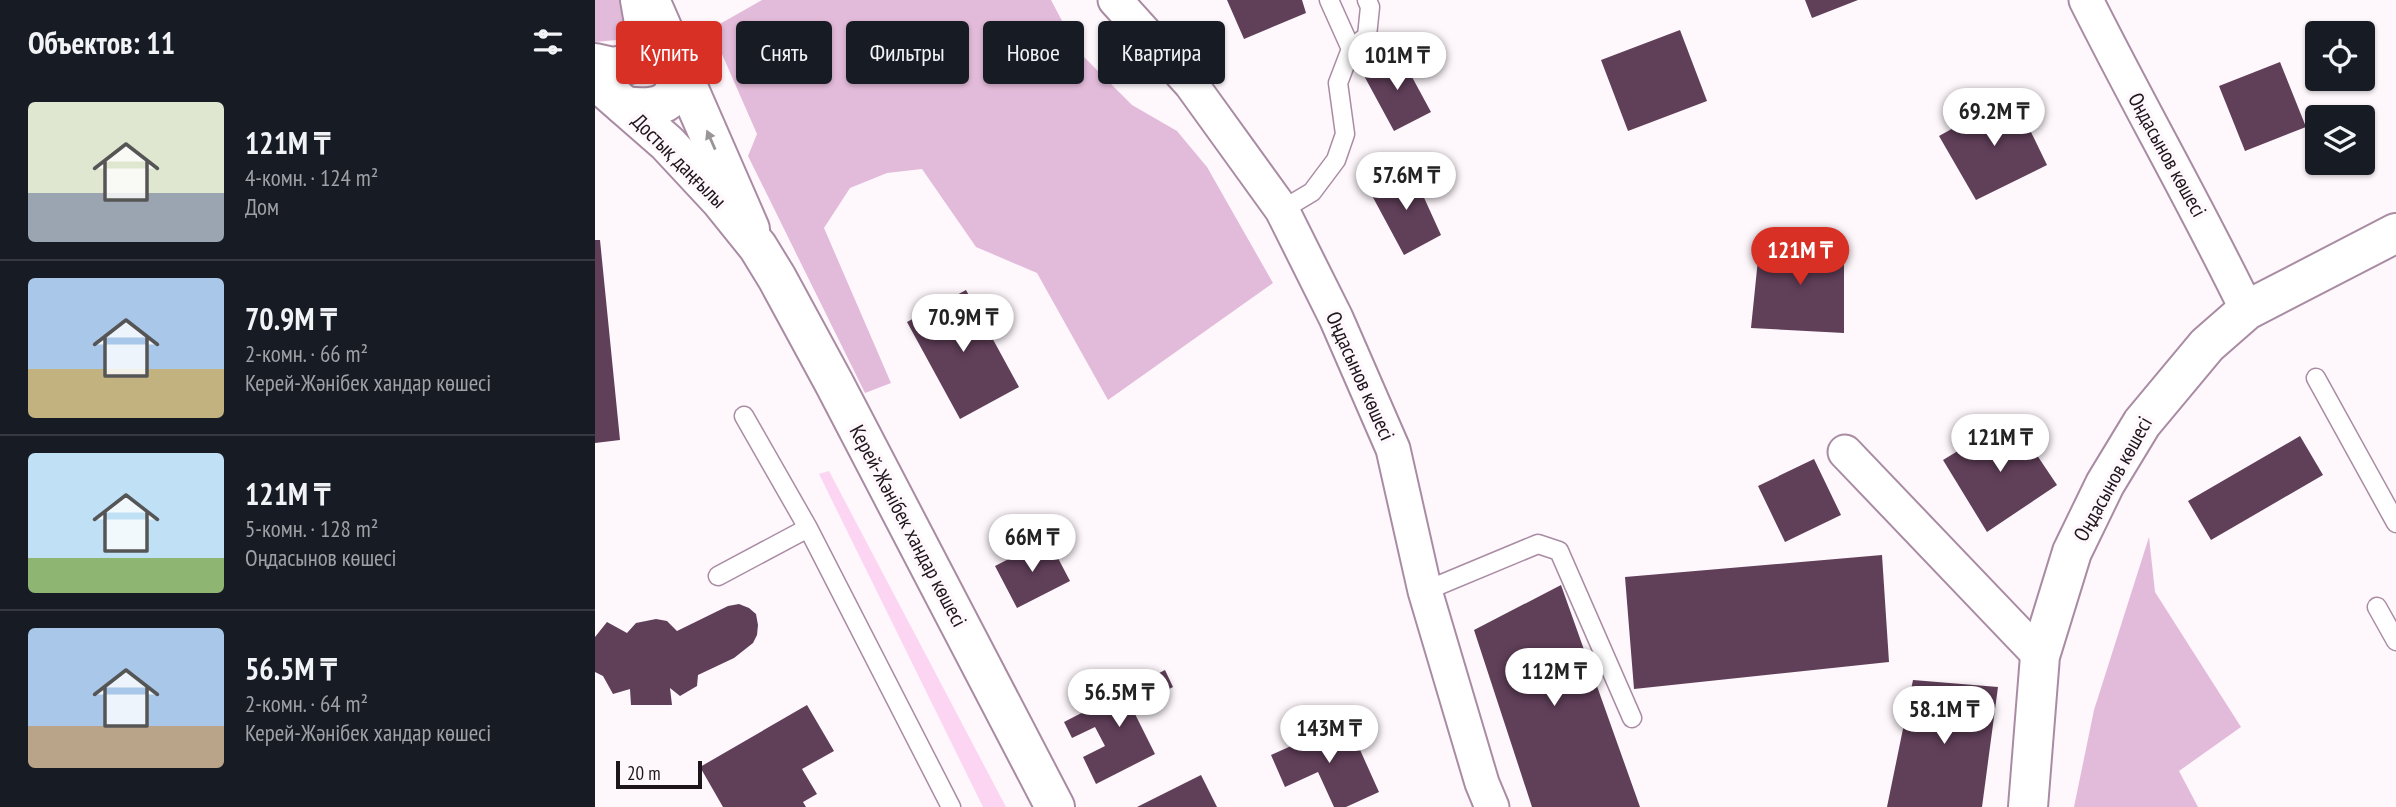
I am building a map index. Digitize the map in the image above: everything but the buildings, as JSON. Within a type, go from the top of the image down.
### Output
[{"type":"street","points":[[595,63],[613,67],[634,63],[647,40],[640,0]]},
{"type":"street","points":[[650,0],[659,21]]},
{"type":"street","name":"Оңдасынов көшесі","points":[[1115,0],[1191,83],[1282,210],[1336,318],[1393,450],[1425,591],[1492,807]]},
{"type":"street","name":"Ондасынов көшесі","points":[[2086,0],[2247,310]]},
{"type":"street","name":"Достық даңғылы","points":[[595,80],[667,143],[721,201],[758,247]]},
{"type":"street","points":[[625,106],[644,108],[663,103],[674,92],[675,84]]},
{"type":"street","points":[[686,84],[758,247]]},
{"type":"street","name":"Оңдасынов көшесі","points":[[2028,807],[2040,656],[2072,552],[2105,484],[2142,423],[2207,345],[2247,310],[2396,233]]},
{"type":"street","name":"Керей-Жәнібек хандар көшесі","points":[[758,247],[834,383],[1055,807]]},
{"type":"street","points":[[1845,452],[2040,656]]},
{"type":"lane","points":[[1329,0],[1351,49]]},
{"type":"lane","points":[[1282,210],[1312,192],[1336,160],[1345,134],[1338,83],[1351,49],[1367,36],[1370,7],[1367,0]]},
{"type":"lane","points":[[2316,378],[2396,523]]},
{"type":"lane","points":[[744,416],[808,528],[951,807]]},
{"type":"lane","points":[[718,576],[808,528]]},
{"type":"lane","points":[[1425,591],[1538,544],[1559,551],[1632,718]]},
{"type":"lane","points":[[2377,607],[2396,641]]},
{"type":"shaded area","points":[[595,0],[623,0],[626,17],[624,21],[616,21],[616,40],[595,42]]},
{"type":"shaded area","points":[[762,0],[1051,0],[1062,21],[983,21],[983,84],[1084,84],[1084,57],[1098,71],[1098,84],[1111,84],[1132,105],[1177,131],[1207,167],[1273,283],[1108,400],[1037,273],[976,247],[922,169],[887,173],[850,188],[824,228],[891,383],[865,393],[748,156],[757,134],[722,54],[722,23]]},
{"type":"shaded area","points":[[829,471],[1006,807],[983,807],[819,474]]},
{"type":"shaded area","points":[[2149,537],[2155,592],[2241,727],[2179,771],[2198,807],[2074,807],[2094,710]]}]
